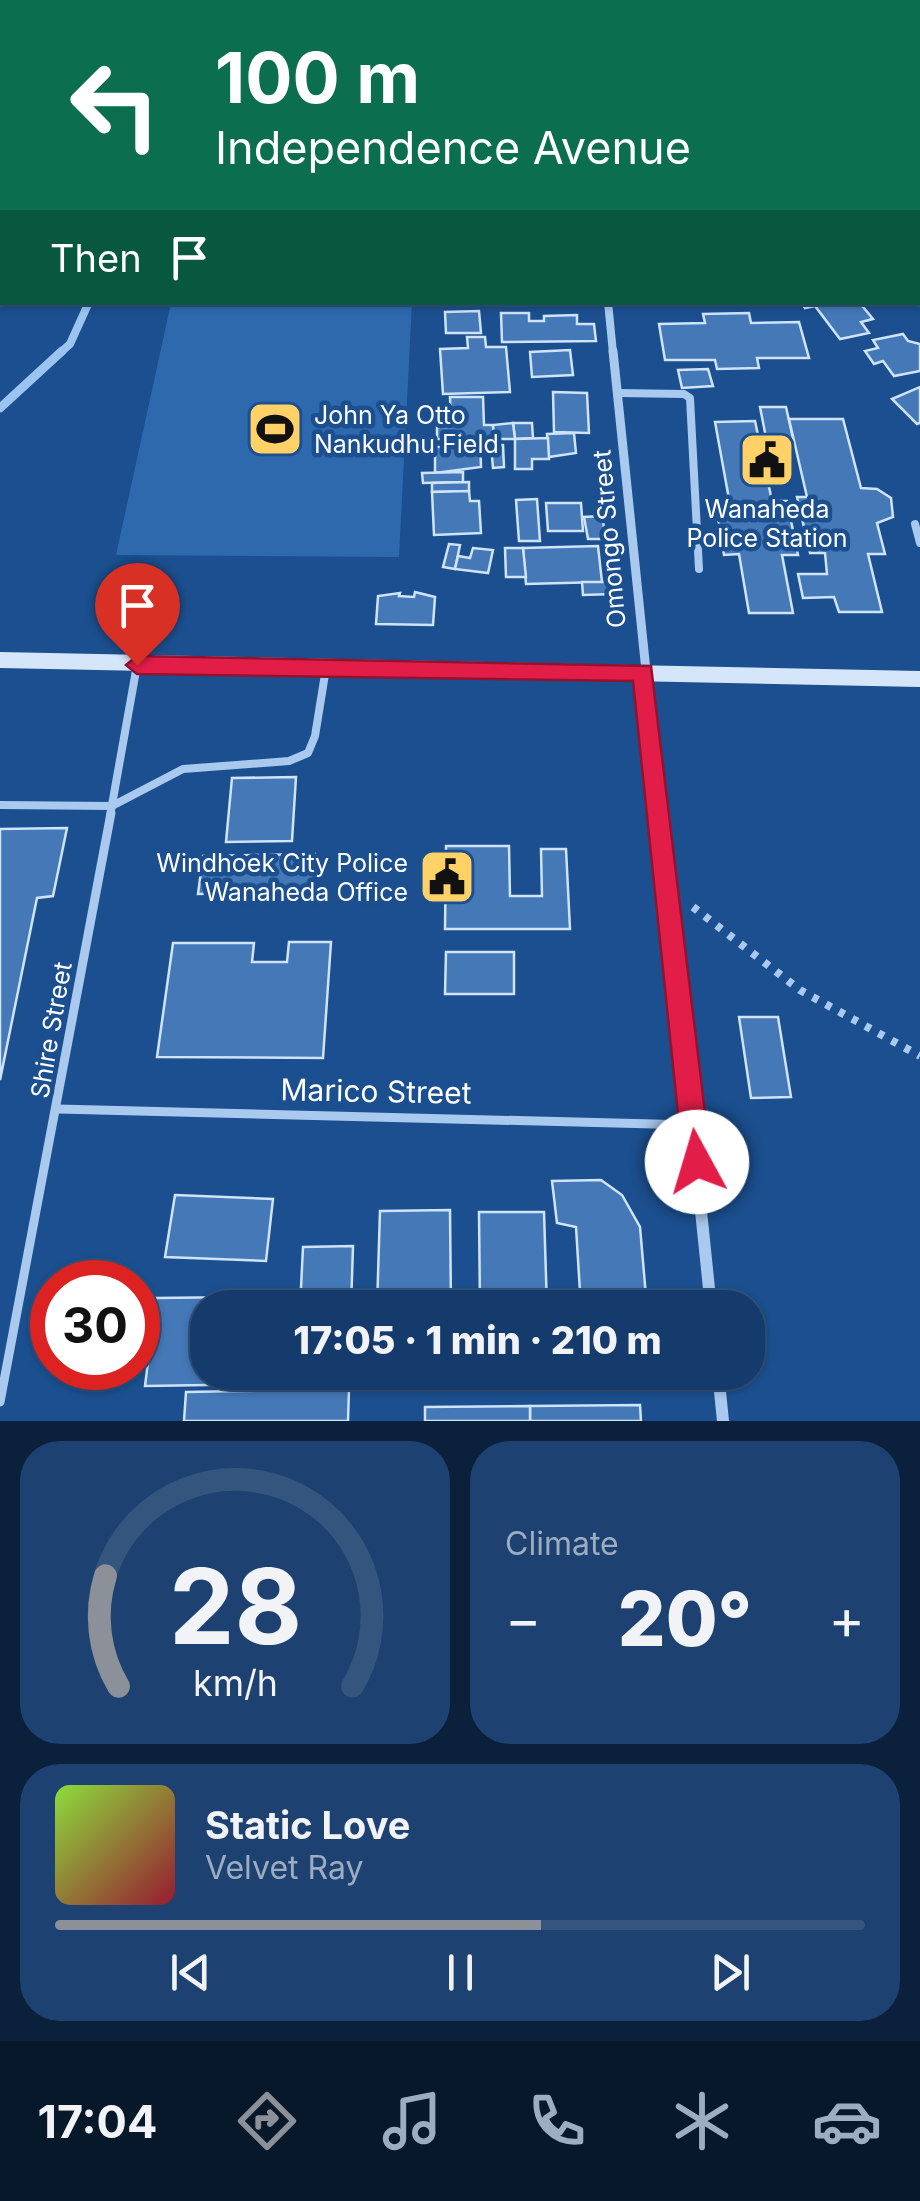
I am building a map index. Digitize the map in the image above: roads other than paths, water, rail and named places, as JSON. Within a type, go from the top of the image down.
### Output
[{"type":"main road","points":[[0,660],[920,679]]},
{"type":"street","name":"Omongo Street","points":[[608,305],[710,1290]]},
{"type":"street","points":[[720,1390],[723,1421]]},
{"type":"lane","points":[[618,393],[684,394],[690,398],[699,569]]},
{"type":"lane","points":[[915,524],[920,543]]},
{"type":"lane","name":"Shire Street","points":[[0,1402],[58,1109],[137,665]]},
{"type":"lane","points":[[0,804],[112,806],[184,769],[288,761],[308,753],[315,736],[326,668]]},
{"type":"lane","name":"Marico Street","points":[[58,1109],[693,1125]]},
{"type":"waterway","points":[[60,353],[70,344],[88,305]]},
{"type":"waterway","points":[[0,408],[62,351]]},
{"type":"place","name":"John Ya Otto Nankudhu Field","points":[[275,429]]},
{"type":"place","name":"Wanaheda Police Station","points":[[767,460]]},
{"type":"place","name":"Windhoek City Police Wanaheda Office","points":[[447,877]]}]
